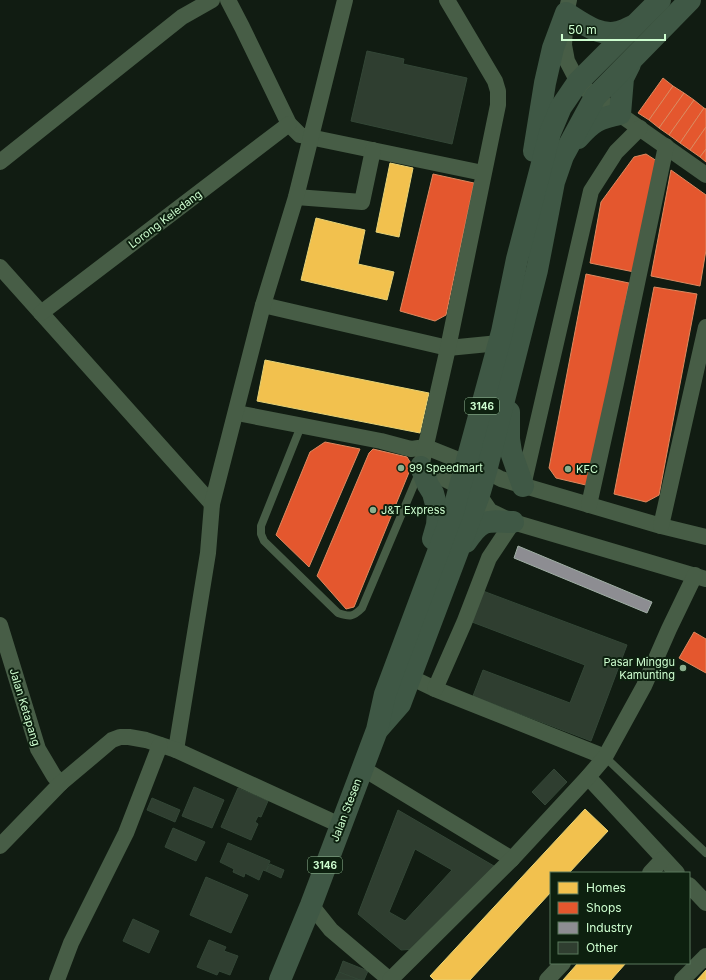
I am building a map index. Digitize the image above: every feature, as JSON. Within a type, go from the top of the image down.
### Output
[{"type":"main road","name":"3146","points":[[377,730],[400,704],[456,556],[469,491],[467,463],[499,343],[517,259],[550,133],[561,107],[578,82],[660,0]]},
{"type":"main road","name":"3146","points":[[377,730],[385,694],[453,512],[486,471],[537,270],[554,182],[564,156],[595,97],[690,0]]},
{"type":"main road","points":[[535,190],[533,156],[539,115],[553,48],[567,7],[590,28],[606,33],[618,32],[633,26]]},
{"type":"main road","points":[[564,156],[589,126],[605,117],[620,114],[623,78],[632,59]]},
{"type":"main road","points":[[523,486],[511,452],[509,439],[509,412],[524,318]]},
{"type":"main road","points":[[412,622],[437,525],[438,512],[419,454]]},
{"type":"main road","points":[[456,556],[474,529],[480,524],[488,521],[513,522]]},
{"type":"main road","name":"Jalan Stesen","points":[[280,980],[311,905],[377,730]]},
{"type":"street","points":[[0,162],[182,17],[212,0]]},
{"type":"street","points":[[228,0],[289,124],[300,135],[483,173]]},
{"type":"street","points":[[176,750],[208,554],[212,504],[237,414],[263,305],[296,197],[344,0]]},
{"type":"street","points":[[419,454],[448,348],[498,105],[498,91],[495,81],[447,0]]},
{"type":"street","points":[[567,7],[564,45],[567,61],[578,82],[595,97],[706,175]]},
{"type":"street","name":"Lorong Keledang","points":[[41,313],[289,124]]},
{"type":"street","points":[[523,486],[591,191],[616,152],[640,128]]},
{"type":"street","points":[[589,505],[666,146]]},
{"type":"street","points":[[296,197],[362,202],[373,150]]},
{"type":"street","points":[[0,268],[212,504]]},
{"type":"street","points":[[263,305],[448,348],[499,343]]},
{"type":"street","points":[[661,526],[706,327]]},
{"type":"street","points":[[237,414],[381,441],[419,454],[467,463],[501,479],[523,486],[661,526],[706,537]]},
{"type":"street","points":[[311,905],[331,930],[390,980],[512,859],[605,757],[644,686],[669,629],[700,577],[513,522],[490,511],[469,491],[419,454]]},
{"type":"street","points":[[435,689],[464,623],[489,558],[513,522]]},
{"type":"street","name":"Jalan Ketapang","points":[[0,625],[38,749],[54,776],[62,783]]},
{"type":"street","points":[[410,677],[435,689],[605,757]]},
{"type":"street","points":[[0,846],[62,783],[112,740],[120,737],[146,740],[176,750],[340,825]]},
{"type":"street","points":[[57,980],[71,943],[126,833],[160,745]]},
{"type":"street","points":[[362,768],[512,859]]},
{"type":"street","points":[[588,777],[676,872]]},
{"type":"street","points":[[651,872],[663,859]]},
{"type":"street","points":[[690,886],[706,903]]},
{"type":"street","points":[[682,980],[706,956]]},
{"type":"street","points":[[547,980],[562,964]]},
{"type":"lane","points":[[301,426],[261,526],[261,534],[264,540],[338,613],[347,616],[355,615],[362,608],[419,454]]},
{"type":"lane","points":[[605,757],[706,853]]},
{"type":"building: Homes","points":[[390,163],[413,168],[399,237],[376,232]]},
{"type":"building: Homes","points":[[316,218],[365,230],[358,264],[394,272],[387,300],[301,280]]},
{"type":"building: Homes","points":[[265,360],[429,393],[420,433],[257,401]]},
{"type":"building: Homes","points":[[585,809],[608,831],[570,872],[550,872],[550,893],[470,980],[434,980],[430,976]]},
{"type":"building: Homes","points":[[577,964],[625,964],[611,980],[563,980]]},
{"type":"building: Homes","points":[[706,970],[706,980],[697,980]]},
{"type":"building: Shops","points":[[663,78],[673,86],[649,120],[638,113]]},
{"type":"building: Shops","points":[[673,86],[684,93],[659,128],[649,120]]},
{"type":"building: Shops","points":[[684,93],[694,100],[669,135],[659,128]]},
{"type":"building: Shops","points":[[694,100],[704,108],[680,143],[669,135]]},
{"type":"building: Shops","points":[[704,108],[706,109],[706,127],[690,150],[680,143]]},
{"type":"building: Shops","points":[[706,127],[706,149],[700,157],[690,150]]},
{"type":"building: Shops","points":[[706,149],[706,162],[700,157]]},
{"type":"building: Shops","points":[[646,154],[660,163],[639,273],[590,263],[601,202],[634,157]]},
{"type":"building: Shops","points":[[671,170],[706,195],[706,250],[700,286],[651,276]]},
{"type":"building: Shops","points":[[433,174],[474,183],[446,315],[435,321],[400,311]]},
{"type":"building: Shops","points":[[586,274],[629,283],[590,486],[556,478],[549,468]]},
{"type":"building: Shops","points":[[654,287],[697,294],[659,495],[646,502],[614,494]]},
{"type":"building: Shops","points":[[325,442],[360,449],[309,567],[276,535],[310,452]]},
{"type":"building: Shops","points":[[373,449],[407,457],[412,465],[354,607],[346,609],[317,576],[369,453]]},
{"type":"building: Shops","points":[[694,632],[706,639],[706,673],[679,658]]},
{"type":"building: Industry","points":[[518,546],[652,602],[647,613],[514,558]]},
{"type":"building: Other","points":[[367,51],[404,59],[403,64],[467,78],[452,144],[351,121]]},
{"type":"building: Other","points":[[483,591],[627,645],[591,741],[473,696],[483,670],[570,703],[585,665],[472,622]]},
{"type":"building: Other","points":[[554,769],[567,782],[545,805],[532,792]]},
{"type":"building: Other","points":[[194,787],[224,800],[212,828],[182,816]]},
{"type":"building: Other","points":[[238,788],[268,801],[261,817],[258,816],[255,822],[258,824],[251,840],[221,827]]},
{"type":"building: Other","points":[[152,798],[180,810],[175,822],[147,810]]},
{"type":"building: Other","points":[[398,810],[494,866],[416,949],[401,950],[358,914]],"holes":[[[415,849],[452,870],[405,921],[389,912]]]},
{"type":"building: Other","points":[[173,828],[205,842],[196,861],[165,847]]},
{"type":"building: Other","points":[[228,843],[270,861],[266,871],[263,870],[259,880],[245,873],[244,877],[233,872],[234,869],[220,862]]},
{"type":"building: Other","points":[[270,864],[284,870],[281,878],[266,871]]},
{"type":"building: Other","points":[[206,877],[248,895],[231,933],[190,915]]},
{"type":"building: Other","points":[[133,919],[159,931],[149,953],[123,941]]},
{"type":"building: Other","points":[[209,940],[226,947],[224,951],[238,956],[230,975],[219,971],[217,975],[197,967]]},
{"type":"building: Other","points":[[343,961],[368,971],[364,980],[360,980],[339,972]]},
{"type":"building: Other","points":[[339,972],[360,980],[335,980]]},
{"type":"place","name":"99 Speedmart","points":[[401,468]]},
{"type":"place","name":"KFC","points":[[568,469]]},
{"type":"place","name":"J&T Express","points":[[373,510]]},
{"type":"place","name":"Pasar Minggu Kamunting","points":[[683,668]]}]
